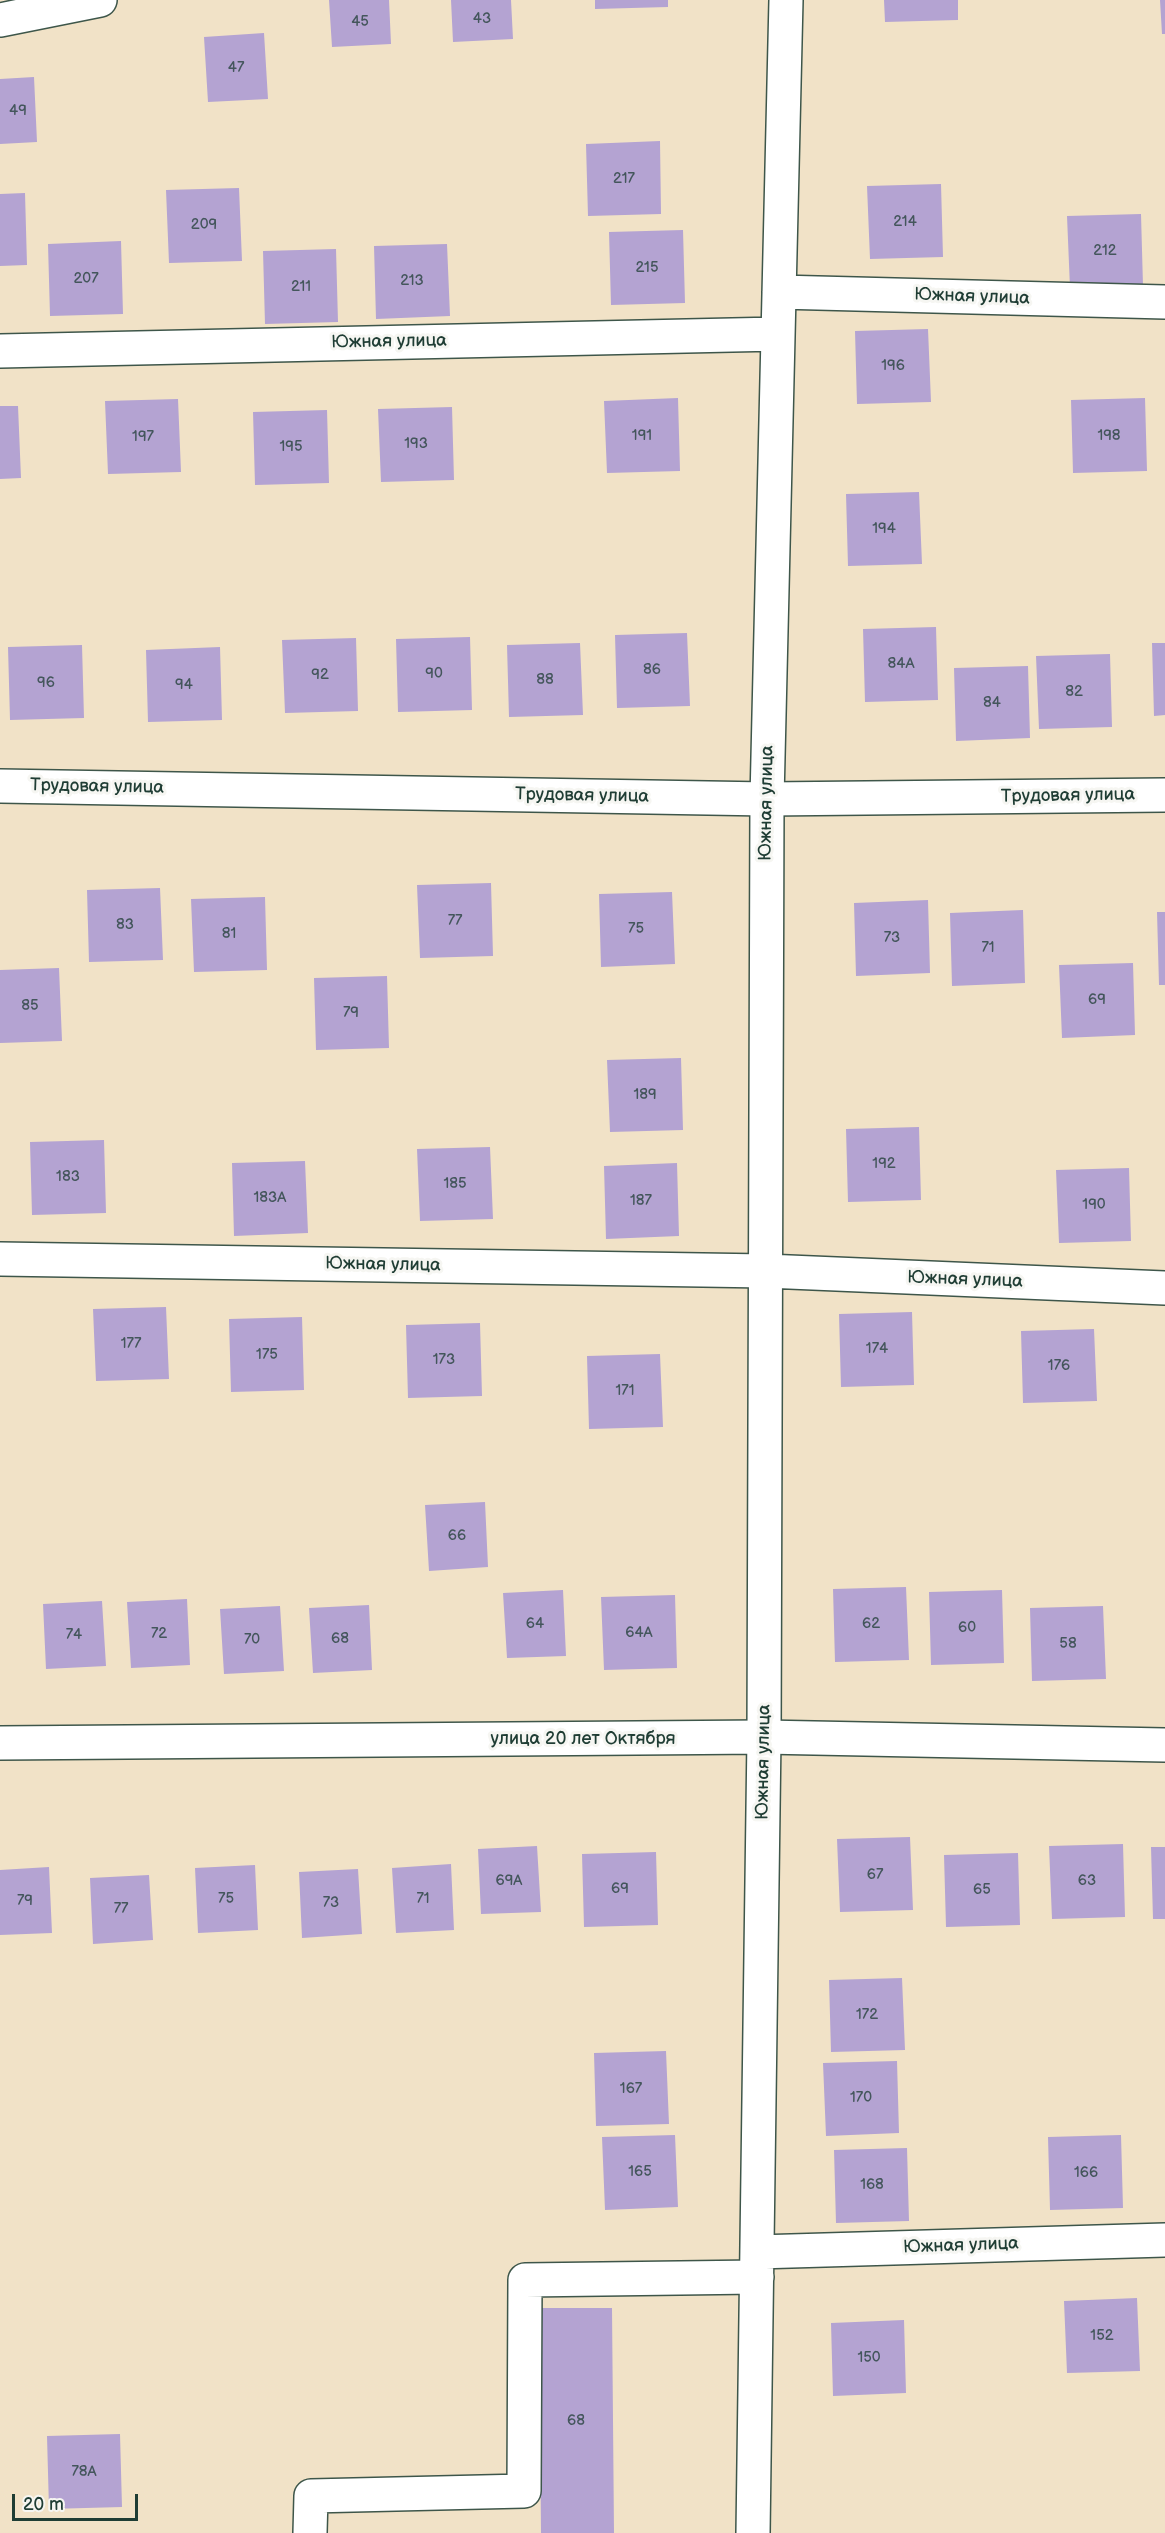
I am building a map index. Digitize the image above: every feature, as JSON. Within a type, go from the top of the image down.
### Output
[{"type":"street","points":[[0,20],[100,0]]},
{"type":"street","name":"Южная улица","points":[[753,2533],[764,1737],[767,799],[786,0]]},
{"type":"street","name":"Южная улица","points":[[779,292],[1165,302]]},
{"type":"street","name":"Южная улица","points":[[0,351],[778,334]]},
{"type":"street","name":"Трудовая улица","points":[[0,786],[767,799],[1165,795]]},
{"type":"street","name":"Южная улица","points":[[0,1259],[766,1271],[1165,1288]]},
{"type":"street","name":"улица 20 лет Октября","points":[[0,1743],[764,1737],[1165,1744]]},
{"type":"street","name":"Южная улица","points":[[757,2265],[1165,2240]]},
{"type":"street","points":[[310,2533],[311,2496],[524,2491],[525,2280],[757,2265]]},
{"type":"building","points":[[329,0],[389,0],[391,44],[332,47]]},
{"type":"building","points":[[451,0],[511,0],[513,39],[453,42]]},
{"type":"building","points":[[595,0],[668,0],[668,7],[595,9]]},
{"type":"building","points":[[884,0],[958,0],[958,20],[885,22]]},
{"type":"building","points":[[1160,0],[1165,0],[1165,34],[1162,34]]},
{"type":"building","points":[[264,33],[268,99],[208,102],[204,37]]},
{"type":"building","points":[[34,77],[37,142],[0,144],[0,79]]},
{"type":"building","points":[[660,141],[661,214],[588,216],[586,144]]},
{"type":"building","points":[[941,184],[943,257],[870,259],[867,186]]},
{"type":"building","points":[[239,188],[242,261],[169,263],[166,190]]},
{"type":"building","points":[[25,193],[27,265],[0,266],[0,194]]},
{"type":"building","points":[[1141,214],[1143,286],[1070,288],[1067,216]]},
{"type":"building","points":[[683,230],[685,303],[611,305],[609,232]]},
{"type":"building","points":[[121,241],[123,314],[50,316],[48,244]]},
{"type":"building","points":[[447,244],[450,316],[376,319],[374,246]]},
{"type":"building","points":[[336,249],[338,322],[265,324],[263,251]]},
{"type":"building","points":[[928,329],[931,402],[857,404],[855,331]]},
{"type":"building","points":[[678,398],[680,471],[607,473],[604,401]]},
{"type":"building","points":[[1145,398],[1147,471],[1073,473],[1071,400]]},
{"type":"building","points":[[178,399],[181,472],[108,474],[105,401]]},
{"type":"building","points":[[0,406],[18,406],[21,478],[0,479]]},
{"type":"building","points":[[452,407],[454,480],[381,482],[378,409]]},
{"type":"building","points":[[327,410],[329,483],[255,485],[253,412]]},
{"type":"building","points":[[919,492],[922,564],[848,566],[846,494]]},
{"type":"building","points":[[936,627],[938,700],[865,702],[863,629]]},
{"type":"building","points":[[687,633],[690,706],[617,708],[615,635]]},
{"type":"building","points":[[470,637],[472,710],[398,712],[396,639]]},
{"type":"building","points":[[356,638],[358,711],[285,713],[282,640]]},
{"type":"building","points":[[580,643],[583,715],[509,717],[507,645]]},
{"type":"building","points":[[1152,643],[1165,643],[1165,715],[1154,716]]},
{"type":"building","points":[[82,645],[84,718],[10,720],[8,647]]},
{"type":"building","points":[[220,647],[222,720],[148,722],[146,650]]},
{"type":"building","points":[[1110,654],[1112,727],[1039,729],[1036,656]]},
{"type":"building","points":[[1028,666],[1030,738],[956,741],[954,668]]},
{"type":"building","points":[[491,883],[493,956],[420,958],[417,885]]},
{"type":"building","points":[[160,888],[163,960],[89,962],[87,890]]},
{"type":"building","points":[[672,892],[675,964],[601,967],[599,894]]},
{"type":"building","points":[[265,897],[267,970],[194,972],[191,899]]},
{"type":"building","points":[[928,900],[930,973],[856,976],[854,903]]},
{"type":"building","points":[[1023,910],[1025,983],[952,986],[950,913]]},
{"type":"building","points":[[1157,912],[1165,912],[1165,985],[1159,985]]},
{"type":"building","points":[[1133,963],[1135,1035],[1062,1038],[1059,965]]},
{"type":"building","points":[[59,968],[62,1041],[0,1043],[0,970]]},
{"type":"building","points":[[387,976],[389,1048],[316,1050],[314,978]]},
{"type":"building","points":[[681,1058],[683,1130],[610,1132],[607,1060]]},
{"type":"building","points":[[919,1127],[921,1200],[848,1202],[846,1129]]},
{"type":"building","points":[[104,1140],[106,1213],[32,1215],[30,1142]]},
{"type":"building","points":[[490,1147],[493,1219],[420,1221],[417,1149]]},
{"type":"building","points":[[305,1161],[308,1233],[234,1236],[232,1163]]},
{"type":"building","points":[[677,1163],[679,1236],[606,1239],[604,1166]]},
{"type":"building","points":[[1129,1168],[1131,1241],[1059,1243],[1056,1170]]},
{"type":"building","points":[[166,1307],[169,1379],[96,1381],[93,1309]]},
{"type":"building","points":[[912,1312],[914,1385],[841,1387],[839,1314]]},
{"type":"building","points":[[302,1317],[304,1390],[231,1392],[229,1319]]},
{"type":"building","points":[[480,1323],[482,1396],[408,1398],[406,1325]]},
{"type":"building","points":[[1094,1329],[1097,1401],[1023,1403],[1021,1331]]},
{"type":"building","points":[[660,1354],[663,1427],[589,1429],[587,1356]]},
{"type":"building","points":[[485,1502],[488,1567],[429,1571],[425,1505]]},
{"type":"building","points":[[906,1587],[909,1660],[835,1662],[833,1589]]},
{"type":"building","points":[[563,1590],[566,1656],[507,1658],[503,1593]]},
{"type":"building","points":[[1002,1590],[1004,1663],[931,1665],[929,1592]]},
{"type":"building","points":[[675,1595],[677,1668],[604,1670],[601,1597]]},
{"type":"building","points":[[187,1599],[190,1665],[131,1668],[127,1602]]},
{"type":"building","points":[[102,1601],[106,1666],[46,1669],[43,1604]]},
{"type":"building","points":[[369,1605],[372,1670],[313,1673],[309,1608]]},
{"type":"building","points":[[280,1606],[284,1671],[224,1674],[220,1609]]},
{"type":"building","points":[[1103,1606],[1106,1679],[1032,1681],[1030,1608]]},
{"type":"building","points":[[910,1837],[913,1910],[840,1912],[837,1839]]},
{"type":"building","points":[[1123,1844],[1125,1917],[1052,1919],[1049,1846]]},
{"type":"building","points":[[537,1846],[541,1912],[481,1914],[478,1849]]},
{"type":"building","points":[[1151,1847],[1165,1847],[1165,1919],[1153,1919]]},
{"type":"building","points":[[656,1852],[658,1925],[584,1927],[582,1854]]},
{"type":"building","points":[[1018,1853],[1020,1925],[946,1927],[944,1855]]},
{"type":"building","points":[[451,1864],[454,1930],[396,1933],[392,1868]]},
{"type":"building","points":[[255,1865],[258,1930],[198,1933],[195,1868]]},
{"type":"building","points":[[49,1867],[52,1933],[0,1935],[0,1870]]},
{"type":"building","points":[[358,1869],[362,1934],[302,1938],[299,1872]]},
{"type":"building","points":[[149,1875],[153,1940],[93,1944],[90,1878]]},
{"type":"building","points":[[902,1978],[905,2050],[831,2052],[829,1980]]},
{"type":"building","points":[[666,2051],[669,2124],[596,2126],[594,2053]]},
{"type":"building","points":[[897,2061],[899,2133],[826,2136],[823,2063]]},
{"type":"building","points":[[675,2135],[678,2207],[605,2210],[602,2137]]},
{"type":"building","points":[[1121,2135],[1123,2208],[1050,2210],[1048,2137]]},
{"type":"building","points":[[907,2148],[909,2221],[836,2223],[834,2150]]},
{"type":"building","points":[[1137,2298],[1140,2371],[1067,2373],[1064,2301]]},
{"type":"building","points":[[539,2308],[612,2308],[614,2533],[541,2533]]},
{"type":"building","points":[[904,2320],[906,2393],[833,2396],[831,2323]]},
{"type":"building","points":[[120,2434],[122,2507],[49,2509],[47,2436]]}]
